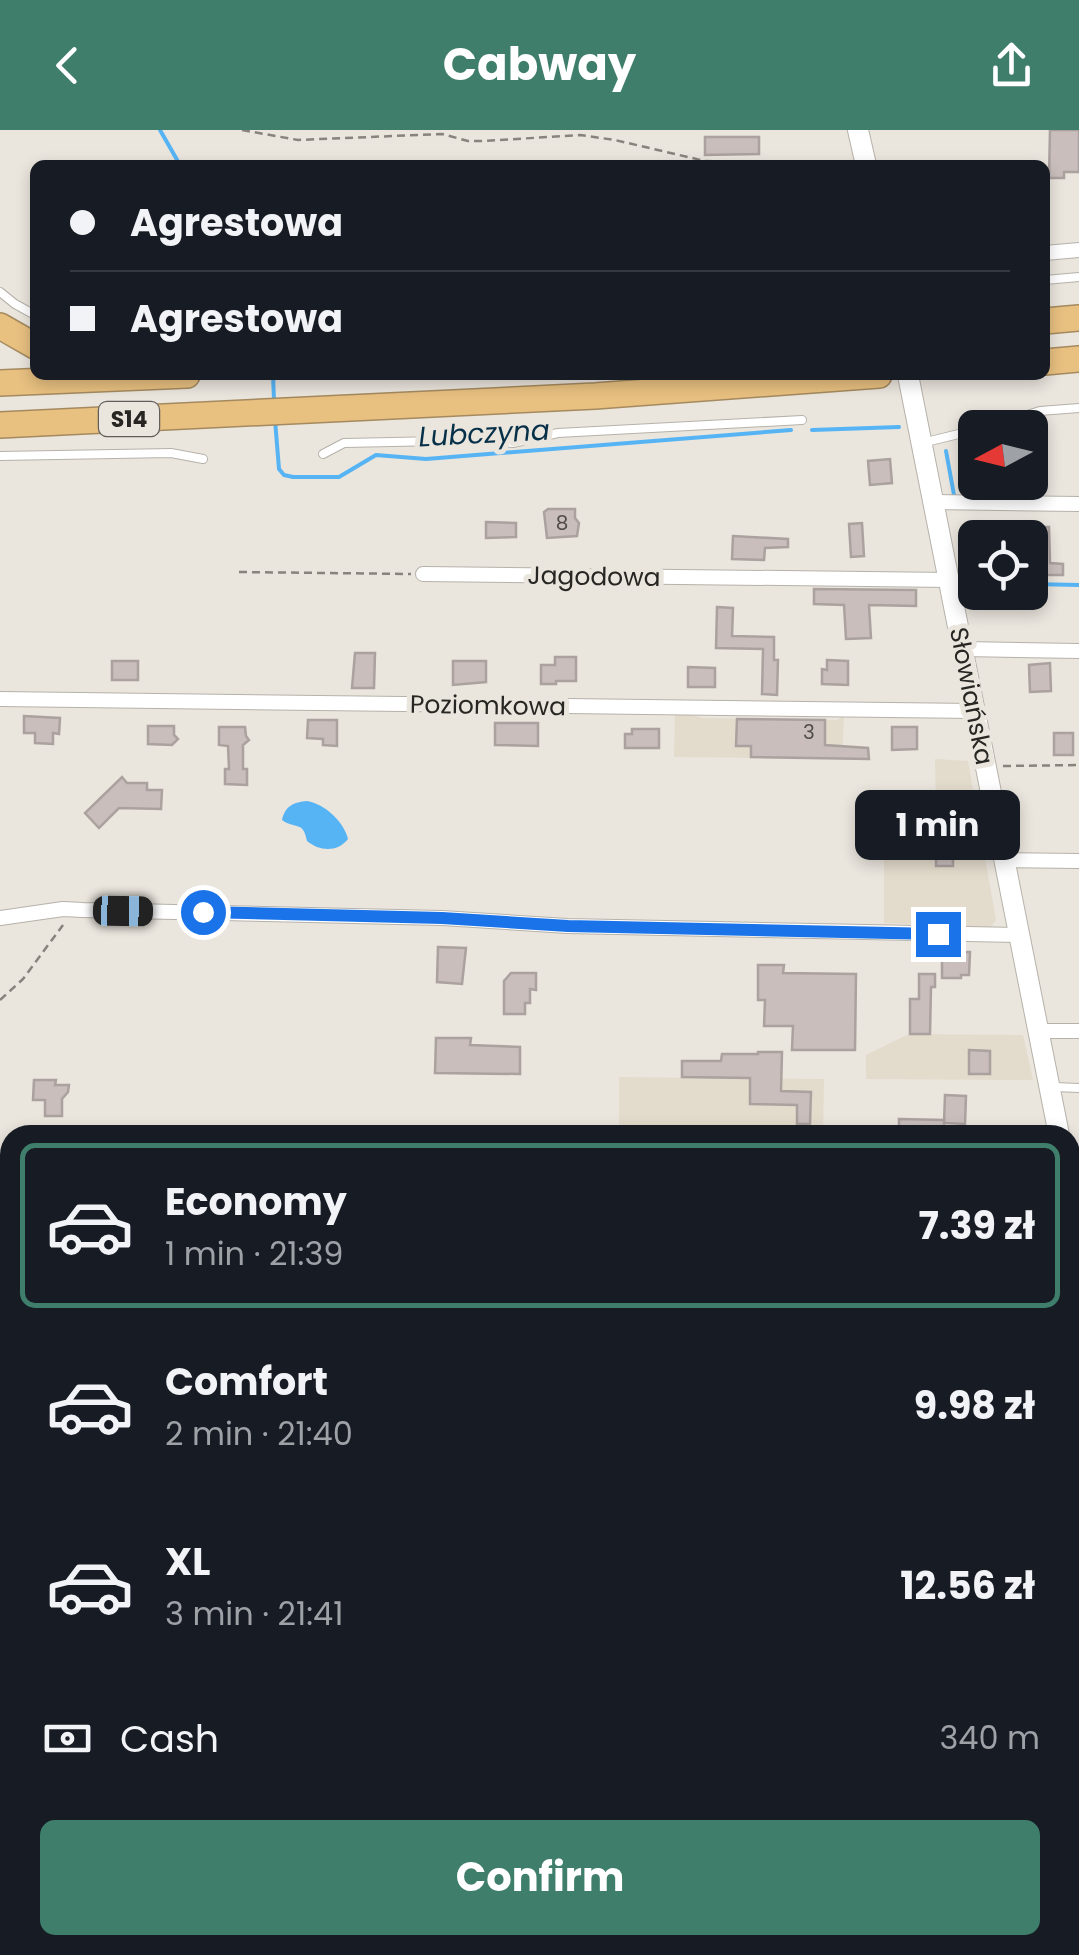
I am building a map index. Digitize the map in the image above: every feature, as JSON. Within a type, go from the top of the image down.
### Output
[{"type":"highway","points":[[1050,321],[1079,318]]},
{"type":"highway","points":[[0,326],[30,343]]},
{"type":"highway","points":[[1050,362],[1079,359]]},
{"type":"highway","name":"S14","points":[[0,384],[82,380]]},
{"type":"highway","name":"S14","points":[[0,426],[595,396],[811,380]]},
{"type":"street","points":[[858,130],[865,160]]},
{"type":"street","points":[[1050,253],[1079,250]]},
{"type":"street","name":"Słowiańska","points":[[909,380],[1057,1125]]},
{"type":"street","points":[[934,502],[1079,504]]},
{"type":"street","name":"Jagodowa","points":[[422,574],[950,580]]},
{"type":"street","points":[[963,650],[1079,651]]},
{"type":"street","name":"Poziomkowa","points":[[0,699],[975,710]]},
{"type":"street","points":[[1005,860],[1079,861]]},
{"type":"street","points":[[0,918],[84,910],[442,918],[568,926],[1019,935]]},
{"type":"street","points":[[1038,1031],[1079,1031]]},
{"type":"lane","points":[[1050,280],[1079,277]]},
{"type":"lane","points":[[0,292],[30,312]]},
{"type":"lane","points":[[1048,411],[1079,408]]},
{"type":"lane","points":[[323,454],[344,444],[513,442],[558,434],[802,420]]},
{"type":"lane","points":[[922,443],[958,434]]},
{"type":"lane","points":[[0,456],[171,453],[203,459]]},
{"type":"lane","points":[[1050,1088],[1079,1088]]},
{"type":"path","points":[[242,130],[298,140],[442,134],[484,142],[580,135],[701,160]]},
{"type":"path","points":[[239,572],[422,574]]},
{"type":"path","points":[[986,766],[1079,765]]},
{"type":"path","points":[[0,1000],[64,924],[84,910]]},
{"type":"shaded area","points":[[675,713],[703,718],[837,720],[844,716],[842,759],[674,757]]},
{"type":"shaded area","points":[[935,759],[968,761],[996,920],[990,928],[884,923],[884,804],[936,805]]},
{"type":"shaded area","points":[[909,1034],[1023,1035],[1033,1080],[866,1079],[866,1055]]},
{"type":"shaded area","points":[[619,1077],[824,1079],[823,1125],[619,1125]]},
{"type":"water","points":[[307,801],[338,820],[348,839],[344,844],[328,849],[317,847],[307,841],[301,828],[282,820],[291,806]]},
{"type":"building","points":[[1050,130],[1079,130],[1079,172],[1064,172],[1064,178],[1050,178]]},
{"type":"building","points":[[705,137],[759,137],[759,154],[705,155]]},
{"type":"building","points":[[890,459],[892,483],[870,485],[868,461]]},
{"type":"building","points":[[575,509],[577,536],[547,538],[544,512]]},
{"type":"building","points":[[486,522],[516,523],[516,537],[486,538]]},
{"type":"building","points":[[862,523],[864,556],[851,557],[849,524]]},
{"type":"building","points":[[1048,527],[1050,563],[1063,564],[1063,575],[1048,575]]},
{"type":"building","points":[[733,536],[788,539],[788,547],[765,548],[764,560],[732,559]]},
{"type":"building","points":[[814,589],[916,590],[916,606],[869,605],[871,638],[846,639],[844,605],[814,604]]},
{"type":"building","points":[[717,607],[733,608],[732,636],[774,637],[777,695],[762,694],[763,649],[716,648]]},
{"type":"building","points":[[355,653],[375,653],[374,688],[352,688]]},
{"type":"building","points":[[555,657],[576,657],[576,681],[541,684],[541,665],[555,665]]},
{"type":"building","points":[[827,660],[848,661],[848,685],[822,684],[822,669],[827,670]]},
{"type":"building","points":[[112,661],[138,661],[138,680],[112,680]]},
{"type":"building","points":[[453,661],[486,661],[486,682],[453,685]]},
{"type":"building","points":[[1050,663],[1051,691],[1030,692],[1029,665]]},
{"type":"building","points":[[688,667],[715,668],[715,687],[688,687]]},
{"type":"building","points":[[24,716],[60,718],[59,734],[53,733],[53,744],[35,743],[35,733],[24,733]]},
{"type":"building","points":[[737,719],[825,720],[825,745],[868,748],[869,759],[751,757],[751,746],[736,746]]},
{"type":"building","points":[[308,720],[337,720],[337,746],[323,745],[323,739],[307,738]]},
{"type":"building","points":[[495,723],[538,723],[538,746],[495,745]]},
{"type":"building","points":[[148,726],[174,726],[178,739],[172,745],[148,744]]},
{"type":"building","points":[[219,727],[245,727],[249,740],[243,745],[247,785],[225,784],[228,746],[219,745]]},
{"type":"building","points":[[892,727],[917,727],[917,749],[892,750]]},
{"type":"building","points":[[632,729],[659,729],[659,748],[625,748],[625,734],[632,734]]},
{"type":"building","points":[[1054,733],[1073,733],[1073,755],[1054,755]]},
{"type":"building","points":[[122,777],[127,783],[147,783],[147,790],[162,790],[161,809],[119,808],[99,828],[85,813]]},
{"type":"building","points":[[914,829],[953,830],[953,866],[936,866],[936,848],[914,847]]},
{"type":"building","points":[[438,947],[466,948],[462,984],[437,982]]},
{"type":"building","points":[[947,952],[970,952],[969,975],[942,978],[942,960],[947,961]]},
{"type":"building","points":[[758,965],[784,965],[783,973],[856,974],[855,1050],[792,1050],[793,1026],[764,1026],[765,1000],[758,1000]]},
{"type":"building","points":[[511,973],[536,973],[536,990],[530,989],[525,1014],[504,1014],[504,981]]},
{"type":"building","points":[[919,974],[935,974],[930,1034],[910,1034],[910,999],[919,999]]},
{"type":"building","points":[[436,1038],[471,1038],[470,1045],[520,1047],[520,1074],[435,1073]]},
{"type":"building","points":[[969,1050],[990,1051],[990,1074],[969,1074]]},
{"type":"building","points":[[782,1052],[781,1091],[811,1092],[810,1124],[797,1124],[797,1105],[750,1104],[750,1078],[682,1077],[682,1061],[721,1061],[722,1054]]},
{"type":"building","points":[[34,1080],[56,1080],[55,1085],[69,1085],[62,1099],[62,1116],[45,1116],[45,1100],[33,1100]]},
{"type":"building","points":[[945,1095],[966,1096],[965,1124],[944,1123]]},
{"type":"building","points":[[899,1119],[944,1120],[944,1125],[899,1125]]},
{"type":"waterway","name":"Lubczyna","points":[[160,130],[177,160]]},
{"type":"waterway","name":"Lubczyna","points":[[273,380],[274,400]]},
{"type":"waterway","name":"Lubczyna","points":[[275,420],[279,469],[293,477],[339,477],[376,455],[426,459],[791,430]]},
{"type":"waterway","name":"Lubczyna","points":[[812,430],[899,427]]},
{"type":"waterway","name":"Lubczyna","points":[[946,451],[954,495]]},
{"type":"waterway","name":"Lubczyna","points":[[1048,584],[1079,585]]},
{"type":"route","points":[[203,912],[442,918],[568,926],[938,934]]}]
